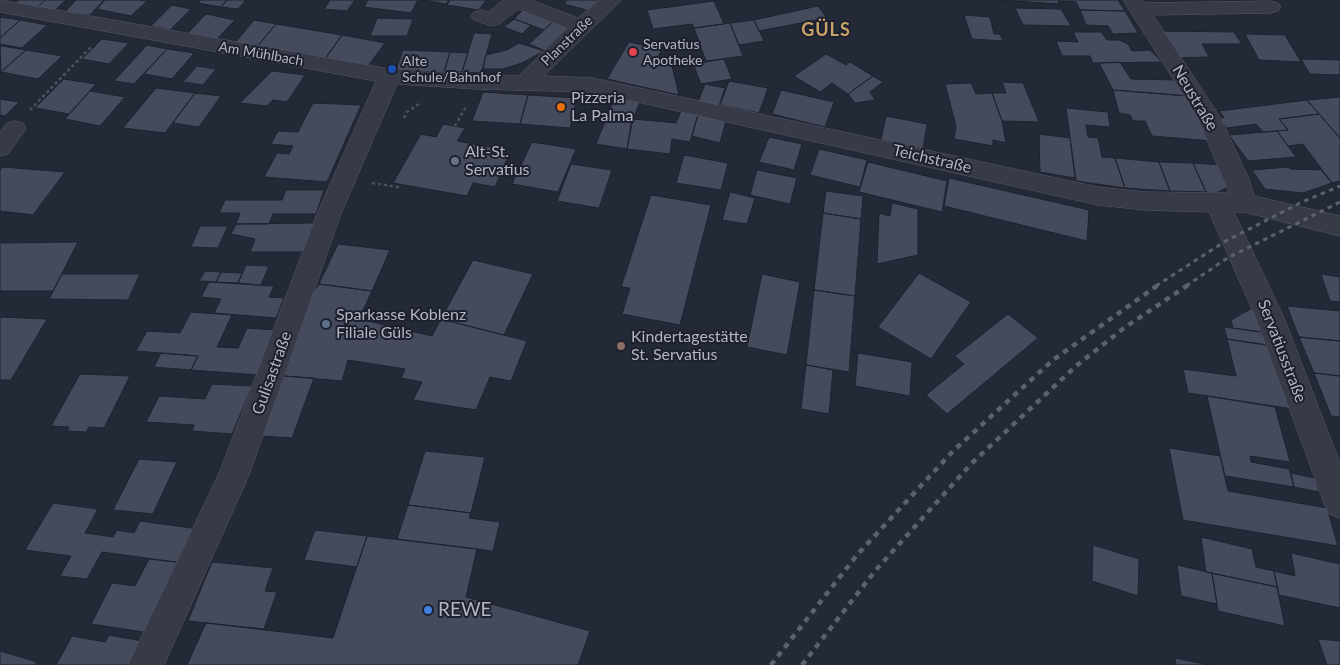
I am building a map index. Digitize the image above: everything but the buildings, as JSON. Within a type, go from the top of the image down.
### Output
[{"type":"street","name":"Planstraße","points":[[525,83],[581,26],[611,0]]},
{"type":"street","points":[[481,16],[492,20],[515,1],[581,26]]},
{"type":"street","points":[[1136,5],[1271,7]]},
{"type":"street","name":"Neustraße","points":[[1136,5],[1209,117],[1237,178],[1231,202]]},
{"type":"street","name":"Am Mühlbach","points":[[0,6],[389,76],[525,83]]},
{"type":"street","name":"Gulisastraße","points":[[146,665],[234,475],[329,214],[389,76]]},
{"type":"street","name":"Teichstraße","points":[[525,83],[593,85],[1098,196],[1145,201],[1231,202],[1340,226]]},
{"type":"street","points":[[0,148],[15,129]]},
{"type":"street","name":"Servatiusstraße","points":[[1231,202],[1270,318],[1340,503]]},
{"type":"path","points":[[15,129],[31,108],[111,26]]},
{"type":"path","points":[[403,121],[407,112],[422,103]]},
{"type":"path","points":[[455,126],[467,105],[458,104]]},
{"type":"path","points":[[376,174],[372,183],[398,187],[400,184]]},
{"type":"railway","points":[[1156,286],[1224,242],[1300,203],[1340,186]]},
{"type":"railway","points":[[1186,286],[1229,257],[1340,202]]},
{"type":"railway","points":[[771,665],[857,555],[953,451],[1053,360],[1158,285]]},
{"type":"railway","points":[[802,665],[875,571],[971,464],[1076,366],[1124,328],[1188,285]]},
{"type":"place","name":"Servatius Apotheke","points":[[633,52]]},
{"type":"place","name":"Alte Schule/Bahnhof","points":[[392,69]]},
{"type":"place","name":"Pizzeria La Palma","points":[[561,107]]},
{"type":"place","name":"Alt-St. Servatius","points":[[455,161]]},
{"type":"place","name":"Sparkasse Koblenz Filiale Güls","points":[[326,324]]},
{"type":"place","name":"Kindertagestätte St. Servatius","points":[[621,346]]},
{"type":"place","name":"REWE","points":[[428,610]]},
{"type":"district","name":"GÜLS","points":[[826,30]]}]
